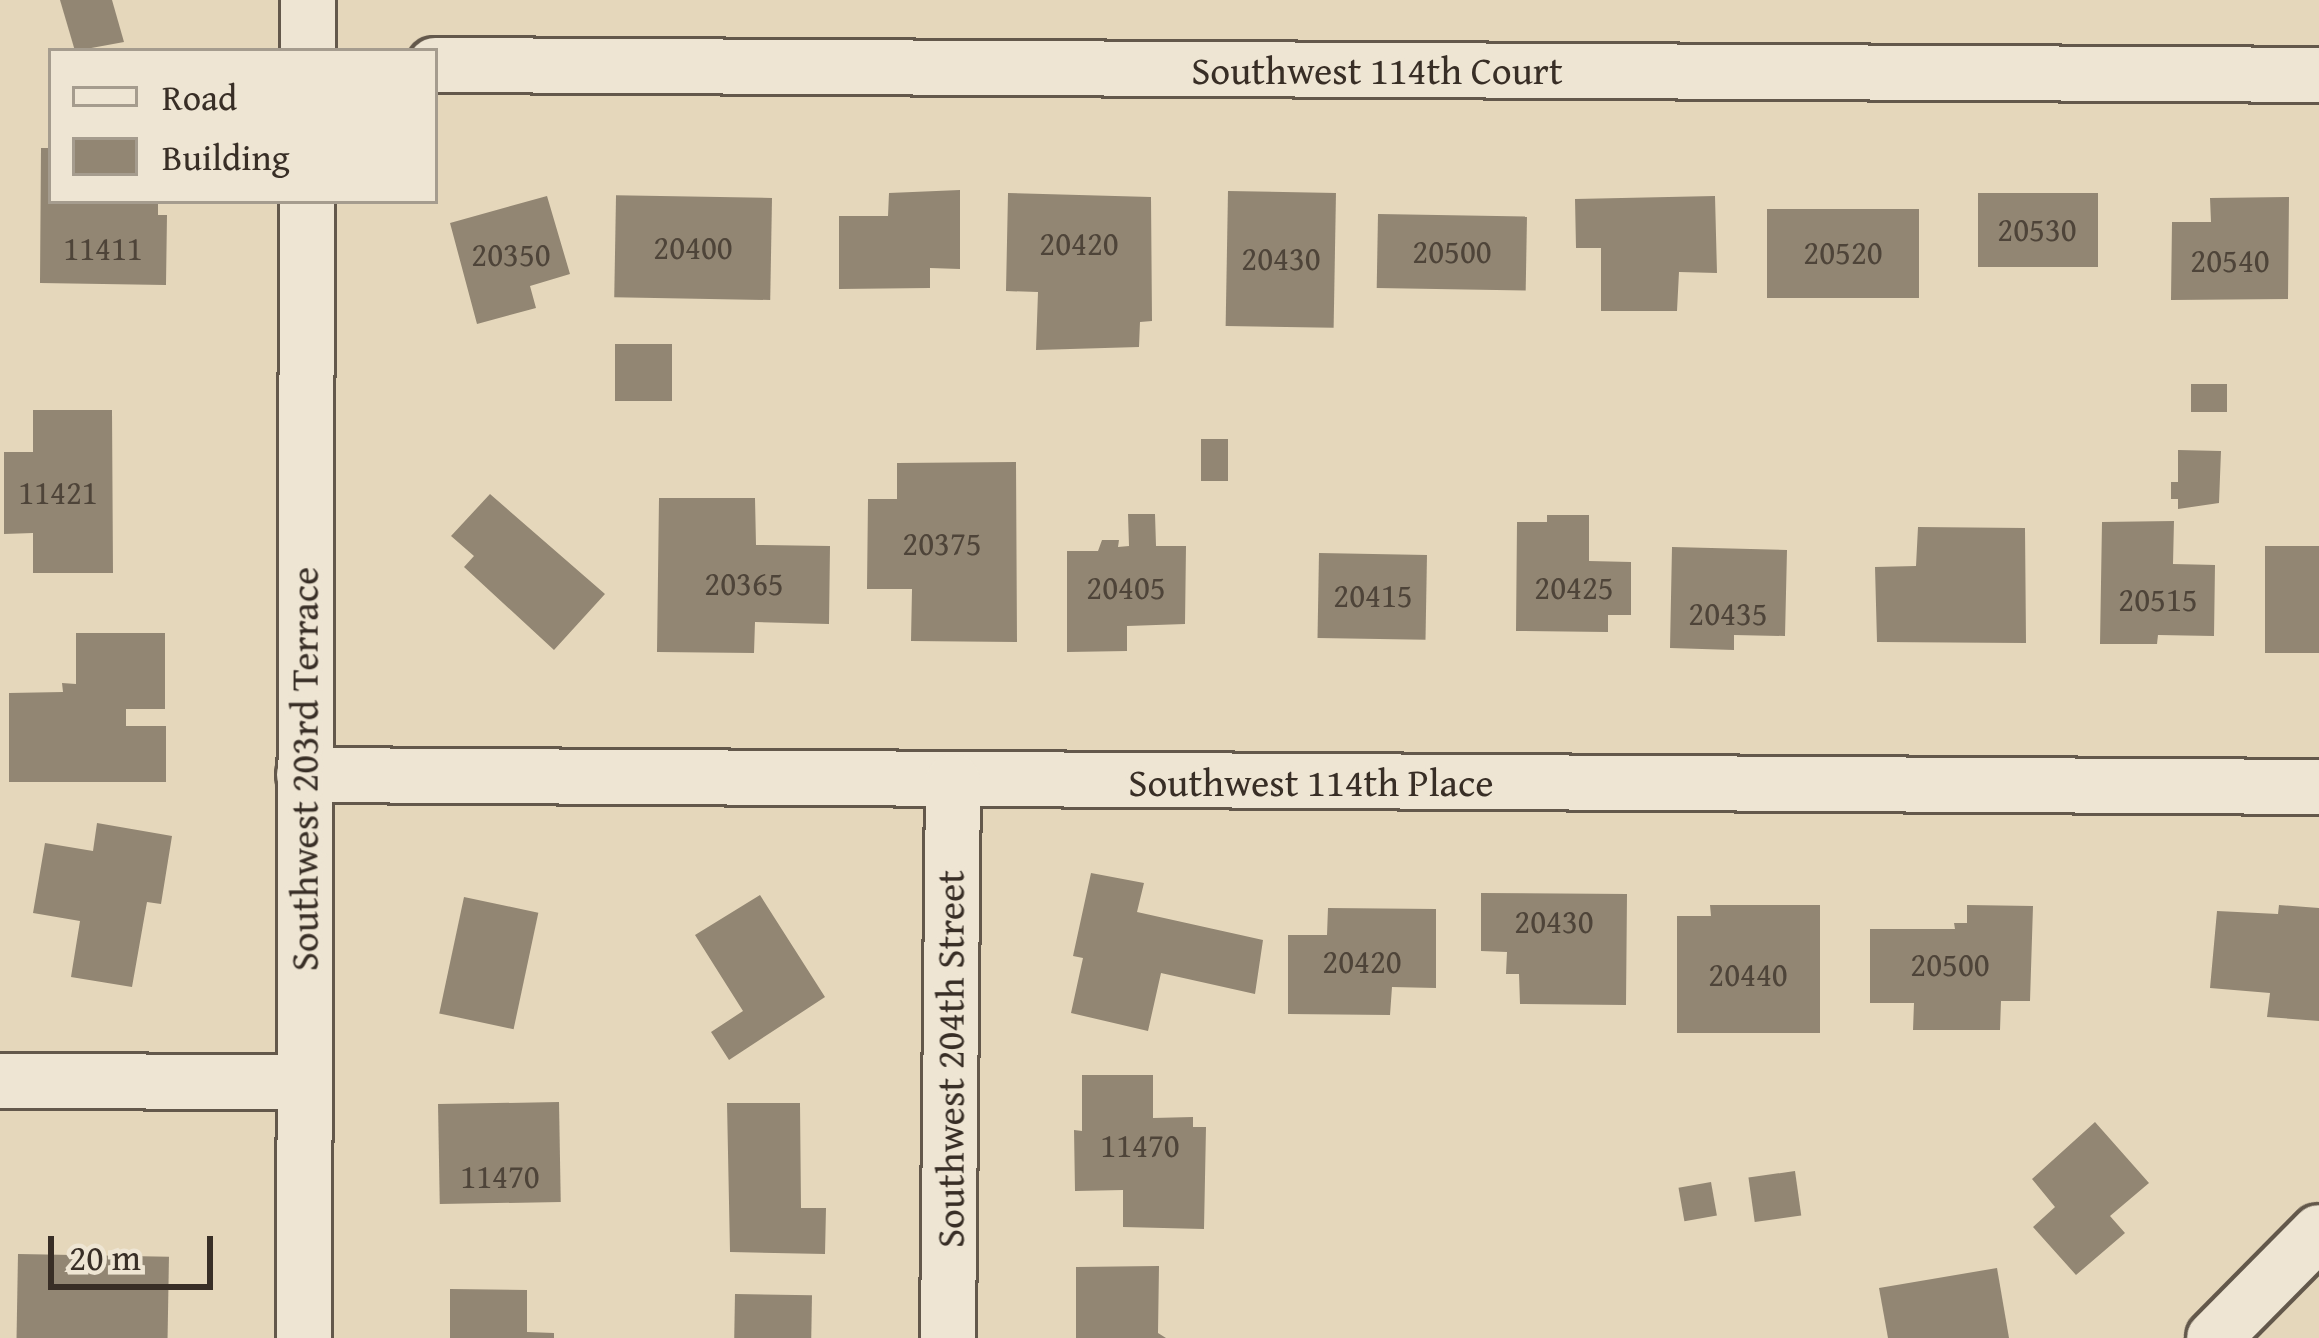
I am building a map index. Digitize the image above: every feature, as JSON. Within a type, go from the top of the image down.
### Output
[{"type":"street","points":[[308,0],[308,48]]},
{"type":"street","name":"Southwest 114th Court","points":[[438,65],[2319,75]]},
{"type":"street","name":"Southwest 203rd Terrace","points":[[304,1338],[307,204]]},
{"type":"street","name":"Southwest 114th Place","points":[[304,775],[2319,787]]},
{"type":"street","name":"Southwest 204th Street","points":[[948,1338],[953,781]]},
{"type":"street","points":[[0,1081],[304,1082]]},
{"type":"street","points":[[2215,1338],[2319,1232]]},
{"type":"building","points":[[60,0],[112,0],[124,42],[74,48]]},
{"type":"building","points":[[41,148],[48,148],[48,204],[158,204],[158,215],[167,215],[166,285],[40,283]]},
{"type":"building","points":[[960,190],[960,269],[930,268],[930,288],[839,289],[839,216],[888,216],[889,193]]},
{"type":"building","points":[[1228,191],[1336,193],[1334,328],[1226,326]]},
{"type":"building","points":[[1008,193],[1151,197],[1152,321],[1140,322],[1139,347],[1036,350],[1038,292],[1006,291]]},
{"type":"building","points":[[1978,193],[2098,193],[2098,267],[1978,267]]},
{"type":"building","points":[[616,195],[772,198],[770,300],[614,297]]},
{"type":"building","points":[[547,196],[570,274],[530,286],[536,308],[477,324],[450,223]]},
{"type":"building","points":[[1715,196],[1717,273],[1679,272],[1677,311],[1601,311],[1601,248],[1576,248],[1575,199]]},
{"type":"building","points":[[2289,197],[2288,299],[2171,300],[2172,222],[2211,222],[2210,198]]},
{"type":"building","points":[[1767,209],[1919,209],[1919,298],[1767,298]]},
{"type":"building","points":[[1378,214],[1527,217],[1526,291],[1377,288]]},
{"type":"building","points":[[615,344],[672,344],[672,401],[615,401]]},
{"type":"building","points":[[2191,384],[2227,384],[2227,412],[2191,412]]},
{"type":"building","points":[[33,410],[112,410],[113,573],[33,573],[33,533],[4,534],[4,452],[33,452]]},
{"type":"building","points":[[1201,439],[1228,439],[1228,481],[1201,481]]},
{"type":"building","points":[[2178,450],[2221,451],[2219,503],[2178,509],[2178,499],[2171,499],[2171,482],[2178,482]]},
{"type":"building","points":[[1016,462],[1017,642],[911,641],[912,589],[867,589],[868,499],[897,499],[897,463]]},
{"type":"building","points":[[490,494],[605,594],[554,650],[464,567],[474,556],[451,536]]},
{"type":"building","points":[[659,498],[755,498],[756,545],[830,546],[829,624],[755,622],[754,653],[657,652]]},
{"type":"building","points":[[1128,514],[1155,514],[1156,546],[1186,546],[1185,624],[1127,626],[1127,651],[1067,652],[1067,551],[1098,551],[1102,540],[1119,540],[1118,547],[1129,546]]},
{"type":"building","points":[[1547,515],[1589,515],[1589,561],[1631,562],[1631,615],[1608,615],[1608,632],[1516,631],[1517,522],[1547,522]]},
{"type":"building","points":[[2174,521],[2173,564],[2215,565],[2214,636],[2158,635],[2157,644],[2100,644],[2102,522]]},
{"type":"building","points":[[1918,527],[2025,528],[2026,643],[1877,642],[1875,567],[1916,566]]},
{"type":"building","points":[[2265,546],[2319,546],[2319,653],[2265,653]]},
{"type":"building","points":[[1672,547],[1787,550],[1785,636],[1734,635],[1734,650],[1670,648]]},
{"type":"building","points":[[1319,553],[1427,555],[1426,640],[1318,638]]},
{"type":"building","points":[[76,633],[165,633],[165,709],[126,709],[126,726],[166,726],[166,782],[9,782],[9,693],[63,692],[62,683],[76,684]]},
{"type":"building","points":[[97,823],[172,836],[161,904],[147,902],[132,987],[71,977],[80,921],[33,913],[45,843],[93,851]]},
{"type":"building","points":[[1091,873],[1144,883],[1137,912],[1263,940],[1255,994],[1161,973],[1148,1031],[1071,1013],[1083,958],[1073,956]]},
{"type":"building","points":[[1481,893],[1627,894],[1626,1005],[1520,1004],[1519,974],[1506,974],[1507,952],[1481,951]]},
{"type":"building","points":[[760,895],[825,997],[729,1060],[711,1032],[743,1011],[695,935]]},
{"type":"building","points":[[464,897],[538,913],[514,1029],[439,1013]]},
{"type":"building","points":[[1710,905],[1820,905],[1820,1033],[1677,1033],[1677,916],[1711,916]]},
{"type":"building","points":[[1967,905],[2033,906],[2030,1001],[2001,1001],[2000,1030],[1913,1030],[1914,1003],[1870,1003],[1870,929],[1955,929],[1954,923],[1967,923]]},
{"type":"building","points":[[2279,905],[2319,908],[2319,1021],[2267,1017],[2270,993],[2210,988],[2217,911],[2278,914]]},
{"type":"building","points":[[1328,908],[1436,909],[1436,988],[1392,987],[1390,1015],[1288,1014],[1288,935],[1327,935]]},
{"type":"building","points":[[1082,1075],[1153,1075],[1153,1118],[1193,1117],[1193,1127],[1206,1127],[1204,1229],[1123,1227],[1123,1190],[1075,1191],[1074,1130],[1082,1131]]},
{"type":"building","points":[[559,1102],[561,1202],[440,1204],[438,1104]]},
{"type":"building","points":[[727,1103],[800,1103],[801,1208],[826,1208],[825,1254],[730,1252]]},
{"type":"building","points":[[2095,1122],[2149,1183],[2110,1216],[2125,1233],[2076,1275],[2033,1227],[2055,1207],[2032,1179]]},
{"type":"building","points":[[1795,1171],[1801,1216],[1755,1222],[1748,1178]]},
{"type":"building","points":[[1711,1182],[1717,1215],[1684,1221],[1679,1188]]},
{"type":"building","points":[[18,1254],[169,1257],[168,1338],[17,1338]]},
{"type":"building","points":[[1159,1266],[1158,1333],[1166,1338],[1076,1338],[1076,1267]]},
{"type":"building","points":[[1997,1268],[2009,1338],[1888,1338],[1879,1288]]},
{"type":"building","points":[[450,1289],[527,1290],[527,1332],[554,1333],[554,1338],[450,1338]]},
{"type":"building","points":[[735,1294],[812,1295],[811,1338],[734,1338]]}]
